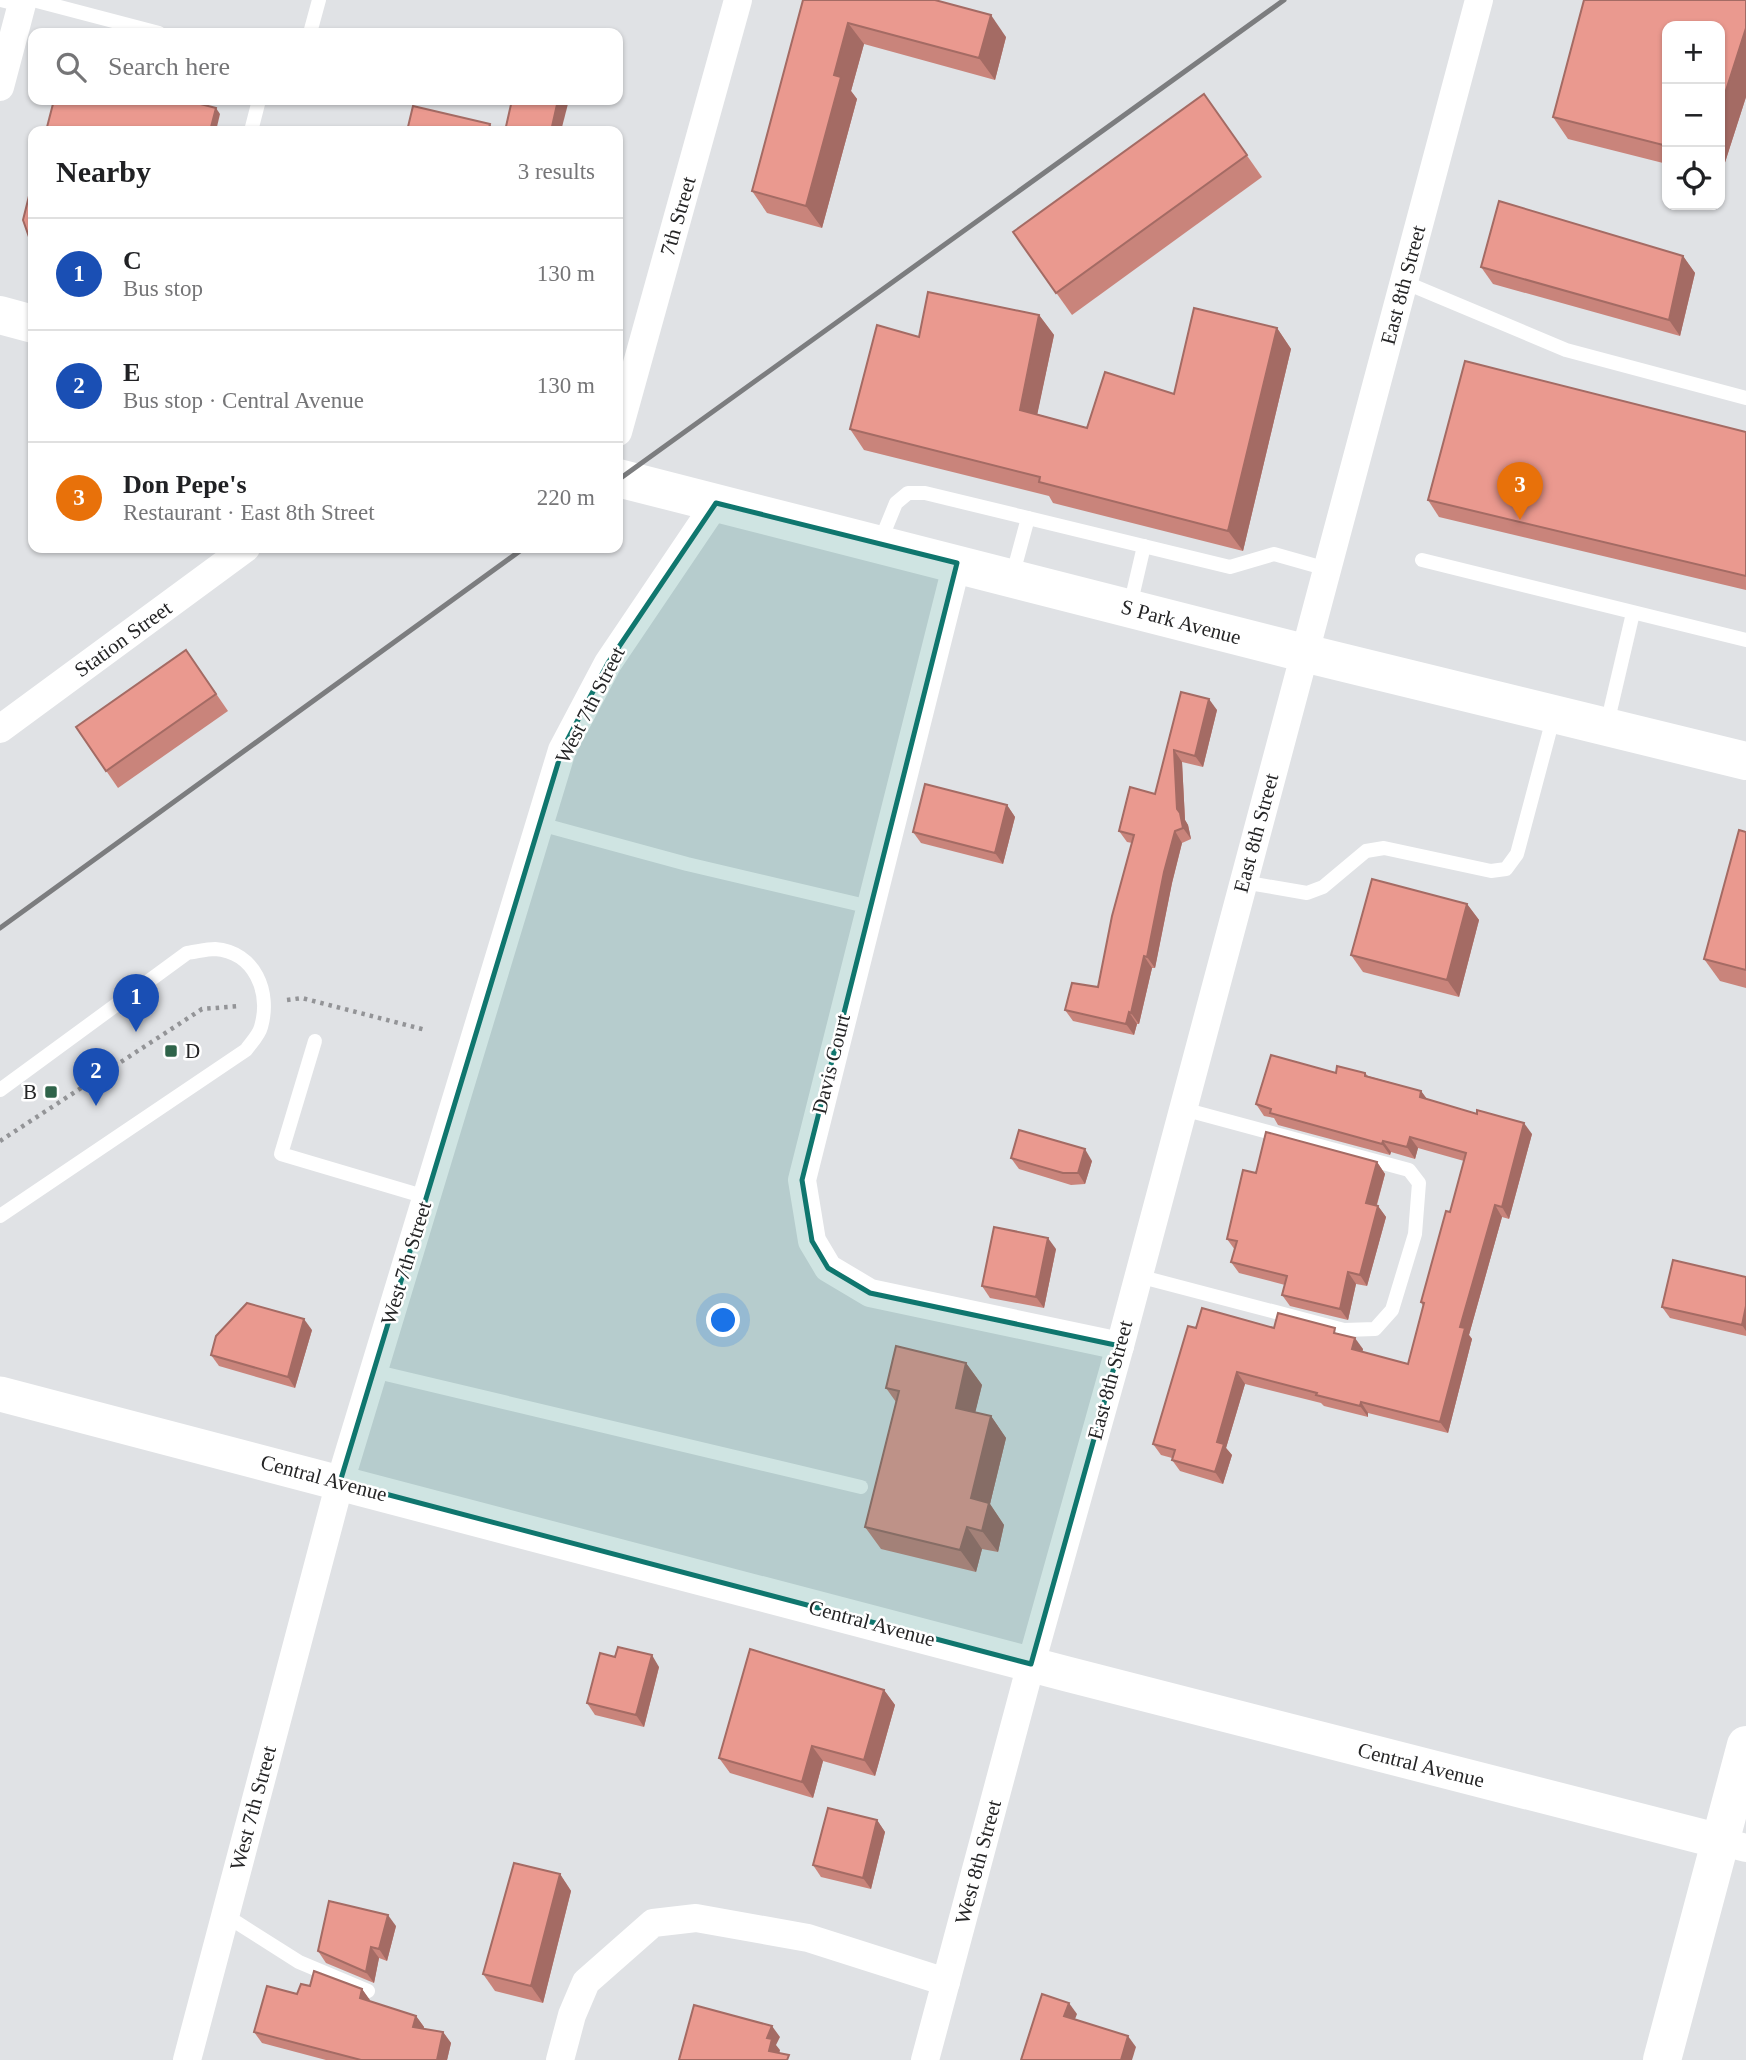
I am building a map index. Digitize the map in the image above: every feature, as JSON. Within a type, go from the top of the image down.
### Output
[{"type":"main road","points":[[0,315],[28,323]]},
{"type":"main road","name":"S Park Avenue","points":[[623,479],[1304,653],[1746,761]]},
{"type":"main road","points":[[1662,2060],[1733,1844],[1746,1745]]},
{"type":"street","name":"7th Street","points":[[623,414],[738,0]]},
{"type":"street","name":"East 8th Street","points":[[1031,1664],[1120,1346],[1479,0]]},
{"type":"street","points":[[0,87],[19,1]]},
{"type":"street","name":"West 7th Street","points":[[187,2060],[340,1482],[562,751],[608,663],[716,503]]},
{"type":"street","name":"Station Street","points":[[0,729],[239,553]]},
{"type":"street","name":"Davis Court","points":[[957,563],[802,1180],[812,1241],[828,1268],[870,1293],[1120,1346]]},
{"type":"street","name":"Central Avenue","points":[[0,1394],[1031,1664],[1733,1844]]},
{"type":"street","name":"West 8th Street","points":[[925,2060],[1031,1664]]},
{"type":"street","points":[[560,2060],[572,2015],[586,1982],[653,1923],[696,1918],[808,1938],[946,1982]]},
{"type":"lane","points":[[311,28],[319,0]]},
{"type":"lane","points":[[19,1],[137,28]]},
{"type":"lane","points":[[252,126],[258,105]]},
{"type":"lane","points":[[1404,282],[1566,350],[1746,398]]},
{"type":"lane","points":[[879,544],[896,503],[908,493],[925,493],[1230,567],[1274,554],[1327,569]]},
{"type":"lane","points":[[1012,577],[1028,518]]},
{"type":"lane","points":[[1130,608],[1144,546]]},
{"type":"lane","points":[[1422,560],[1746,640]]},
{"type":"lane","points":[[1607,727],[1633,613]]},
{"type":"lane","points":[[1243,883],[1307,893],[1323,887],[1366,851],[1384,848],[1491,871],[1506,869],[1517,854],[1555,714]]},
{"type":"lane","points":[[540,824],[687,864],[870,906]]},
{"type":"lane","points":[[0,1090],[187,953],[215,949],[241,958],[258,974],[265,1003],[261,1030],[246,1050],[0,1216]]},
{"type":"lane","points":[[315,1041],[281,1154],[426,1197]]},
{"type":"lane","points":[[1138,1276],[1344,1330],[1375,1329],[1392,1310],[1415,1234],[1419,1183],[1409,1170],[1182,1109]]},
{"type":"lane","points":[[373,1371],[861,1488]]},
{"type":"lane","points":[[225,1915],[299,1962],[368,1991]]},
{"type":"path","points":[[0,1141],[202,1009],[302,998],[426,1030]]},
{"type":"highlighted area","points":[[716,503],[957,563],[802,1180],[812,1241],[828,1268],[870,1293],[1120,1346],[1031,1664],[340,1482],[562,750],[608,663],[697,530]]},
{"type":"building","points":[[803,0],[935,0],[991,15],[979,58],[848,23],[834,75],[841,77],[806,206],[752,191]]},
{"type":"building","points":[[1584,0],[1746,0],[1746,28],[1725,93],[1725,21],[1662,21],[1662,145],[1553,117]]},
{"type":"building","points":[[1204,94],[1247,155],[1056,293],[1013,232]]},
{"type":"building","points":[[53,105],[204,105],[216,108],[211,126],[47,126]]},
{"type":"building","points":[[511,105],[557,105],[552,126],[506,126]]},
{"type":"building","points":[[413,106],[490,124],[489,126],[408,126]]},
{"type":"building","points":[[28,200],[28,234],[23,220]]},
{"type":"building","points":[[1499,201],[1683,256],[1669,320],[1481,267]]},
{"type":"building","points":[[928,292],[1039,315],[1020,410],[1087,428],[1105,372],[1174,394],[1194,308],[1277,328],[1228,531],[1039,482],[1040,477],[850,429],[877,325],[919,337]]},
{"type":"building","points":[[1465,361],[1746,432],[1746,576],[1428,500]]},
{"type":"building","points":[[186,650],[216,694],[106,771],[76,727]]},
{"type":"building","points":[[1181,692],[1209,699],[1195,756],[1174,750],[1177,809],[1183,828],[1175,831],[1147,957],[1144,956],[1131,1013],[1129,1012],[1126,1024],[1065,1010],[1072,983],[1098,987],[1112,916],[1134,835],[1119,831],[1130,787],[1155,794]]},
{"type":"building","points":[[925,784],[1007,805],[995,853],[913,832]]},
{"type":"building","points":[[1739,830],[1746,832],[1746,970],[1704,959]]},
{"type":"building","points":[[1372,879],[1467,904],[1447,980],[1351,955]]},
{"type":"building","points":[[1271,1055],[1336,1073],[1337,1066],[1365,1073],[1365,1076],[1421,1091],[1420,1097],[1477,1114],[1477,1110],[1524,1123],[1502,1207],[1495,1205],[1460,1327],[1465,1328],[1440,1422],[1361,1402],[1360,1406],[1237,1372],[1217,1442],[1224,1444],[1215,1472],[1172,1460],[1175,1450],[1153,1444],[1188,1326],[1196,1328],[1202,1308],[1274,1328],[1278,1313],[1335,1328],[1334,1333],[1355,1338],[1352,1349],[1408,1364],[1424,1303],[1421,1302],[1446,1211],[1450,1212],[1466,1153],[1410,1137],[1407,1147],[1383,1141],[1382,1144],[1270,1113],[1271,1109],[1256,1104]]},
{"type":"building","points":[[1019,1130],[1085,1149],[1078,1173],[1063,1173],[1011,1158]]},
{"type":"building","points":[[1266,1132],[1377,1162],[1366,1203],[1378,1206],[1360,1275],[1348,1272],[1340,1309],[1282,1295],[1287,1276],[1231,1262],[1237,1241],[1227,1239],[1243,1170],[1256,1173]]},
{"type":"building","points":[[994,1227],[1048,1238],[1036,1297],[982,1286]]},
{"type":"building","points":[[1673,1260],[1746,1277],[1746,1306],[1742,1325],[1662,1307]]},
{"type":"building","points":[[247,1303],[304,1319],[288,1377],[211,1355],[216,1336]]},
{"type":"building","points":[[896,1346],[966,1363],[956,1408],[991,1416],[971,1498],[989,1503],[982,1531],[967,1527],[960,1550],[865,1527],[899,1391],[886,1388]]},
{"type":"building","points":[[618,1647],[652,1655],[636,1715],[587,1703],[600,1653],[615,1657]]},
{"type":"building","points":[[750,1649],[884,1690],[864,1760],[812,1746],[802,1782],[719,1758]]},
{"type":"building","points":[[828,1808],[877,1820],[863,1878],[813,1865]]},
{"type":"building","points":[[514,1863],[560,1874],[531,1986],[483,1974]]},
{"type":"building","points":[[329,1901],[388,1915],[379,1949],[371,1947],[366,1972],[318,1951]]},
{"type":"building","points":[[314,1971],[362,1989],[360,1998],[416,2016],[413,2027],[443,2032],[437,2060],[361,2060],[254,2032],[267,1986],[297,1994],[301,1984],[310,1986]]},
{"type":"building","points":[[1042,1994],[1069,2003],[1064,2016],[1128,2036],[1121,2060],[1021,2060]]},
{"type":"building","points":[[694,2005],[772,2026],[767,2038],[772,2039],[769,2051],[789,2055],[787,2060],[679,2060]]},
{"type":"railway","points":[[623,476],[1284,0]]},
{"type":"railway","points":[[0,928],[517,553]]},
{"type":"place","name":"Don Pepe's","points":[[1520,520]]},
{"type":"place","name":"C","points":[[136,1032]]},
{"type":"place","name":"D","points":[[171,1051]]},
{"type":"place","name":"B","points":[[51,1092]]},
{"type":"place","name":"E","points":[[96,1106]]}]
